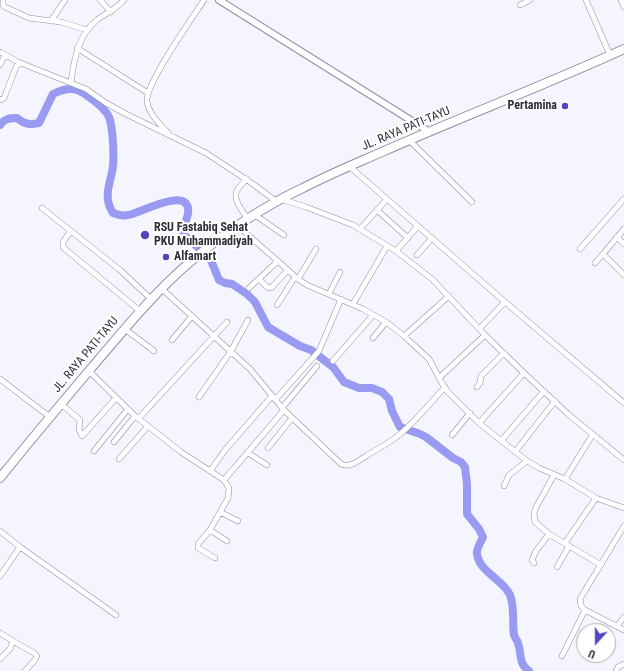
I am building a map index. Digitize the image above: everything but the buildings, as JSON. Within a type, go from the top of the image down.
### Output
[{"type":"main road","name":"JL. RAYA PATI-TAYU","points":[[0,478],[60,404],[161,288],[207,249],[238,226],[279,200],[349,166],[428,131],[624,49]]},
{"type":"street","points":[[3,0],[3,5],[14,12],[29,18],[61,22],[88,30]]},
{"type":"street","points":[[0,4],[3,0]]},
{"type":"street","points":[[50,21],[65,0]]},
{"type":"street","points":[[100,0],[111,12]]},
{"type":"street","points":[[71,82],[77,48],[88,30],[98,20],[117,8],[124,0]]},
{"type":"street","points":[[172,138],[153,118],[147,99],[148,93],[162,65],[204,0]]},
{"type":"street","points":[[218,0],[428,131]]},
{"type":"street","points":[[520,5],[530,0]]},
{"type":"street","points":[[586,0],[610,55]]},
{"type":"street","points":[[621,0],[624,7]]},
{"type":"street","points":[[77,48],[148,93]]},
{"type":"street","points":[[0,65],[2,54],[18,62],[86,89],[106,103],[126,114],[172,138],[206,153],[279,200],[306,207],[354,225],[396,251],[432,279],[479,329],[555,402],[624,460]]},
{"type":"street","points":[[0,100],[4,98],[18,62]]},
{"type":"street","points":[[409,140],[472,202]]},
{"type":"street","points":[[349,166],[624,403]]},
{"type":"street","points":[[247,179],[237,190],[236,195],[239,204],[252,217],[284,235]]},
{"type":"street","points":[[360,229],[387,199]]},
{"type":"street","points":[[580,249],[624,199]]},
{"type":"street","points":[[42,208],[70,232],[120,270],[151,299]]},
{"type":"street","points":[[377,210],[408,238]]},
{"type":"street","points":[[238,226],[307,285],[353,304],[386,322],[404,336],[429,359],[444,387],[500,441],[527,461],[565,479],[596,498],[624,508]]},
{"type":"street","points":[[396,251],[418,226]]},
{"type":"street","points":[[595,263],[624,229]]},
{"type":"street","points":[[70,232],[63,242],[66,249],[140,311]]},
{"type":"street","points":[[617,237],[624,244]]},
{"type":"street","points":[[417,255],[432,238]]},
{"type":"street","points":[[353,304],[387,246]]},
{"type":"street","points":[[277,305],[316,249]]},
{"type":"street","points":[[603,254],[624,274]]},
{"type":"street","points":[[249,288],[278,261]]},
{"type":"street","points":[[259,279],[266,287],[271,288],[288,270]]},
{"type":"street","points":[[329,294],[340,272]]},
{"type":"street","points":[[161,288],[250,369],[283,409],[340,464],[344,466],[352,464],[396,438],[410,425],[444,387]]},
{"type":"street","points":[[404,336],[449,296]]},
{"type":"street","points":[[210,471],[226,449],[317,353],[341,299]]},
{"type":"street","points":[[479,329],[505,302]]},
{"type":"street","points":[[333,361],[373,315]]},
{"type":"street","points":[[172,340],[192,316]]},
{"type":"street","points":[[200,398],[231,351],[248,320]]},
{"type":"street","points":[[114,442],[227,322]]},
{"type":"street","points":[[373,338],[386,322]]},
{"type":"street","points":[[125,329],[154,351]]},
{"type":"street","points":[[439,378],[485,335]]},
{"type":"street","points":[[477,386],[480,383],[481,376],[504,353]]},
{"type":"street","points":[[224,480],[248,453],[317,366]]},
{"type":"street","points":[[89,371],[116,398],[148,426],[181,452],[224,480],[229,488],[230,494],[210,530],[199,541],[198,546],[198,548],[215,558]]},
{"type":"street","points":[[480,423],[524,373]]},
{"type":"street","points":[[0,379],[50,417]]},
{"type":"street","points":[[500,441],[544,391]]},
{"type":"street","points":[[60,404],[80,420],[79,430],[82,436],[116,398]]},
{"type":"street","points":[[515,452],[555,402]]},
{"type":"street","points":[[94,451],[128,409]]},
{"type":"street","points":[[452,435],[470,413]]},
{"type":"street","points":[[268,448],[292,418]]},
{"type":"street","points":[[119,459],[148,426]]},
{"type":"street","points":[[565,479],[593,434]]},
{"type":"street","points":[[248,453],[267,465]]},
{"type":"street","points":[[504,486],[509,475],[527,461]]},
{"type":"street","points":[[554,475],[534,514],[535,522],[549,534],[600,565]]},
{"type":"street","points":[[557,567],[567,545],[596,498]]},
{"type":"street","points":[[220,512],[238,521]]},
{"type":"street","points":[[624,526],[580,599],[581,606],[585,610],[624,630]]},
{"type":"street","points":[[210,530],[228,540]]},
{"type":"street","points":[[0,531],[20,547],[116,615]]},
{"type":"street","points":[[534,563],[532,560],[534,554],[549,534]]},
{"type":"street","points":[[0,576],[20,547]]},
{"type":"street","points":[[562,656],[585,610]]},
{"type":"street","points":[[617,626],[624,617]]},
{"type":"street","points":[[0,633],[37,656],[25,671]]},
{"type":"street","points":[[0,659],[10,649],[13,641]]},
{"type":"street","points":[[616,671],[618,667],[624,664]]},
{"type":"waterway","points":[[0,125],[5,120],[14,118],[17,118],[27,124],[39,123],[53,94],[63,90],[72,89],[80,91],[89,97],[98,104],[109,117],[113,141],[113,161],[108,190],[108,201],[113,213],[126,215],[170,201],[179,200],[185,202],[188,208],[188,215],[183,231],[184,235],[210,258],[219,280],[232,284],[247,294],[255,302],[268,327],[300,346],[311,350],[333,367],[344,382],[359,388],[372,388],[382,392],[389,399],[392,411],[400,427],[426,437],[453,458],[461,462],[465,467],[467,484],[467,514],[479,529],[483,537],[477,550],[477,554],[482,566],[503,585],[510,595],[512,600],[514,635],[518,643],[523,665],[529,671]]},
{"type":"place","name":"Pertamina","points":[[565,106]]},
{"type":"place","name":"RSU Fastabiq Sehat PKU Muhammadiyah","points":[[145,235]]},
{"type":"place","name":"Alfamart","points":[[166,257]]}]
